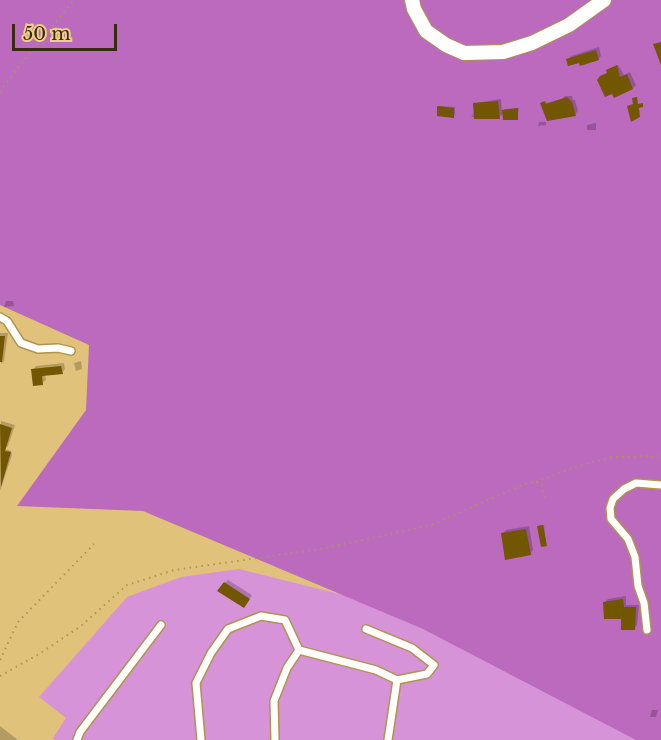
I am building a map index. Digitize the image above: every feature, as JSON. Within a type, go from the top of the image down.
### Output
[{"type":"street","points":[[412,0],[414,9],[426,31],[446,45],[464,53],[503,52],[532,43],[569,25],[604,0]]},
{"type":"lane","points":[[0,317],[7,321],[21,343],[38,349],[58,348],[71,351]]},
{"type":"lane","points":[[647,630],[635,557],[628,540],[610,519],[610,508],[613,499],[624,489],[636,483],[661,485]]},
{"type":"lane","points":[[201,740],[196,683],[211,653],[228,629],[261,616],[285,620],[300,650],[376,670],[397,680],[427,674],[434,665],[412,648],[366,629]]},
{"type":"lane","points":[[77,740],[80,732],[161,625]]},
{"type":"lane","points":[[275,740],[274,701],[286,668],[300,650]]},
{"type":"lane","points":[[387,740],[397,680]]},
{"type":"path","points":[[0,92],[15,70],[74,0]]},
{"type":"path","points":[[0,676],[81,626],[127,585],[174,570],[321,549],[431,525],[527,483],[536,482],[575,466],[613,457],[661,456]]},
{"type":"path","points":[[536,482],[542,484],[545,497]]},
{"type":"path","points":[[0,660],[18,622],[94,544]]},
{"type":"shaded area","points":[[0,0],[661,0],[661,740],[636,740],[423,629],[143,511],[17,506],[86,410],[89,345],[0,305]]},
{"type":"shaded area","points":[[239,569],[661,674],[661,740],[55,740],[53,738],[66,718],[39,697],[127,597],[181,577]]},
{"type":"building","points":[[661,42],[661,65],[653,44]]},
{"type":"building","points":[[596,50],[599,60],[580,66],[579,63],[568,66],[566,59]]},
{"type":"building","points":[[617,65],[620,77],[627,74],[633,89],[614,98],[612,94],[605,97],[597,80],[607,73],[606,70]]},
{"type":"building","points":[[567,97],[572,102],[576,116],[547,121],[540,103],[545,101],[546,104]]},
{"type":"building","points":[[637,97],[638,104],[643,103],[643,107],[639,108],[640,117],[631,122],[627,106],[633,104],[632,98]]},
{"type":"building","points":[[498,101],[500,119],[474,119],[473,103]]},
{"type":"building","points":[[437,106],[454,108],[454,118],[437,116]]},
{"type":"building","points":[[518,108],[518,120],[503,120],[502,110]]},
{"type":"building","points":[[0,336],[5,336],[2,362],[0,362]]},
{"type":"building","points":[[61,366],[63,374],[42,376],[43,385],[33,386],[31,369]]},
{"type":"building","points":[[0,424],[12,428],[5,451],[11,452],[1,487]]},
{"type":"building","points":[[543,525],[547,546],[541,547],[537,526]]},
{"type":"building","points":[[526,529],[531,555],[505,560],[501,533]]},
{"type":"building","points":[[224,582],[250,599],[244,608],[217,591]]},
{"type":"building","points":[[623,599],[624,607],[636,607],[635,630],[621,630],[621,619],[604,619],[603,602]]}]
